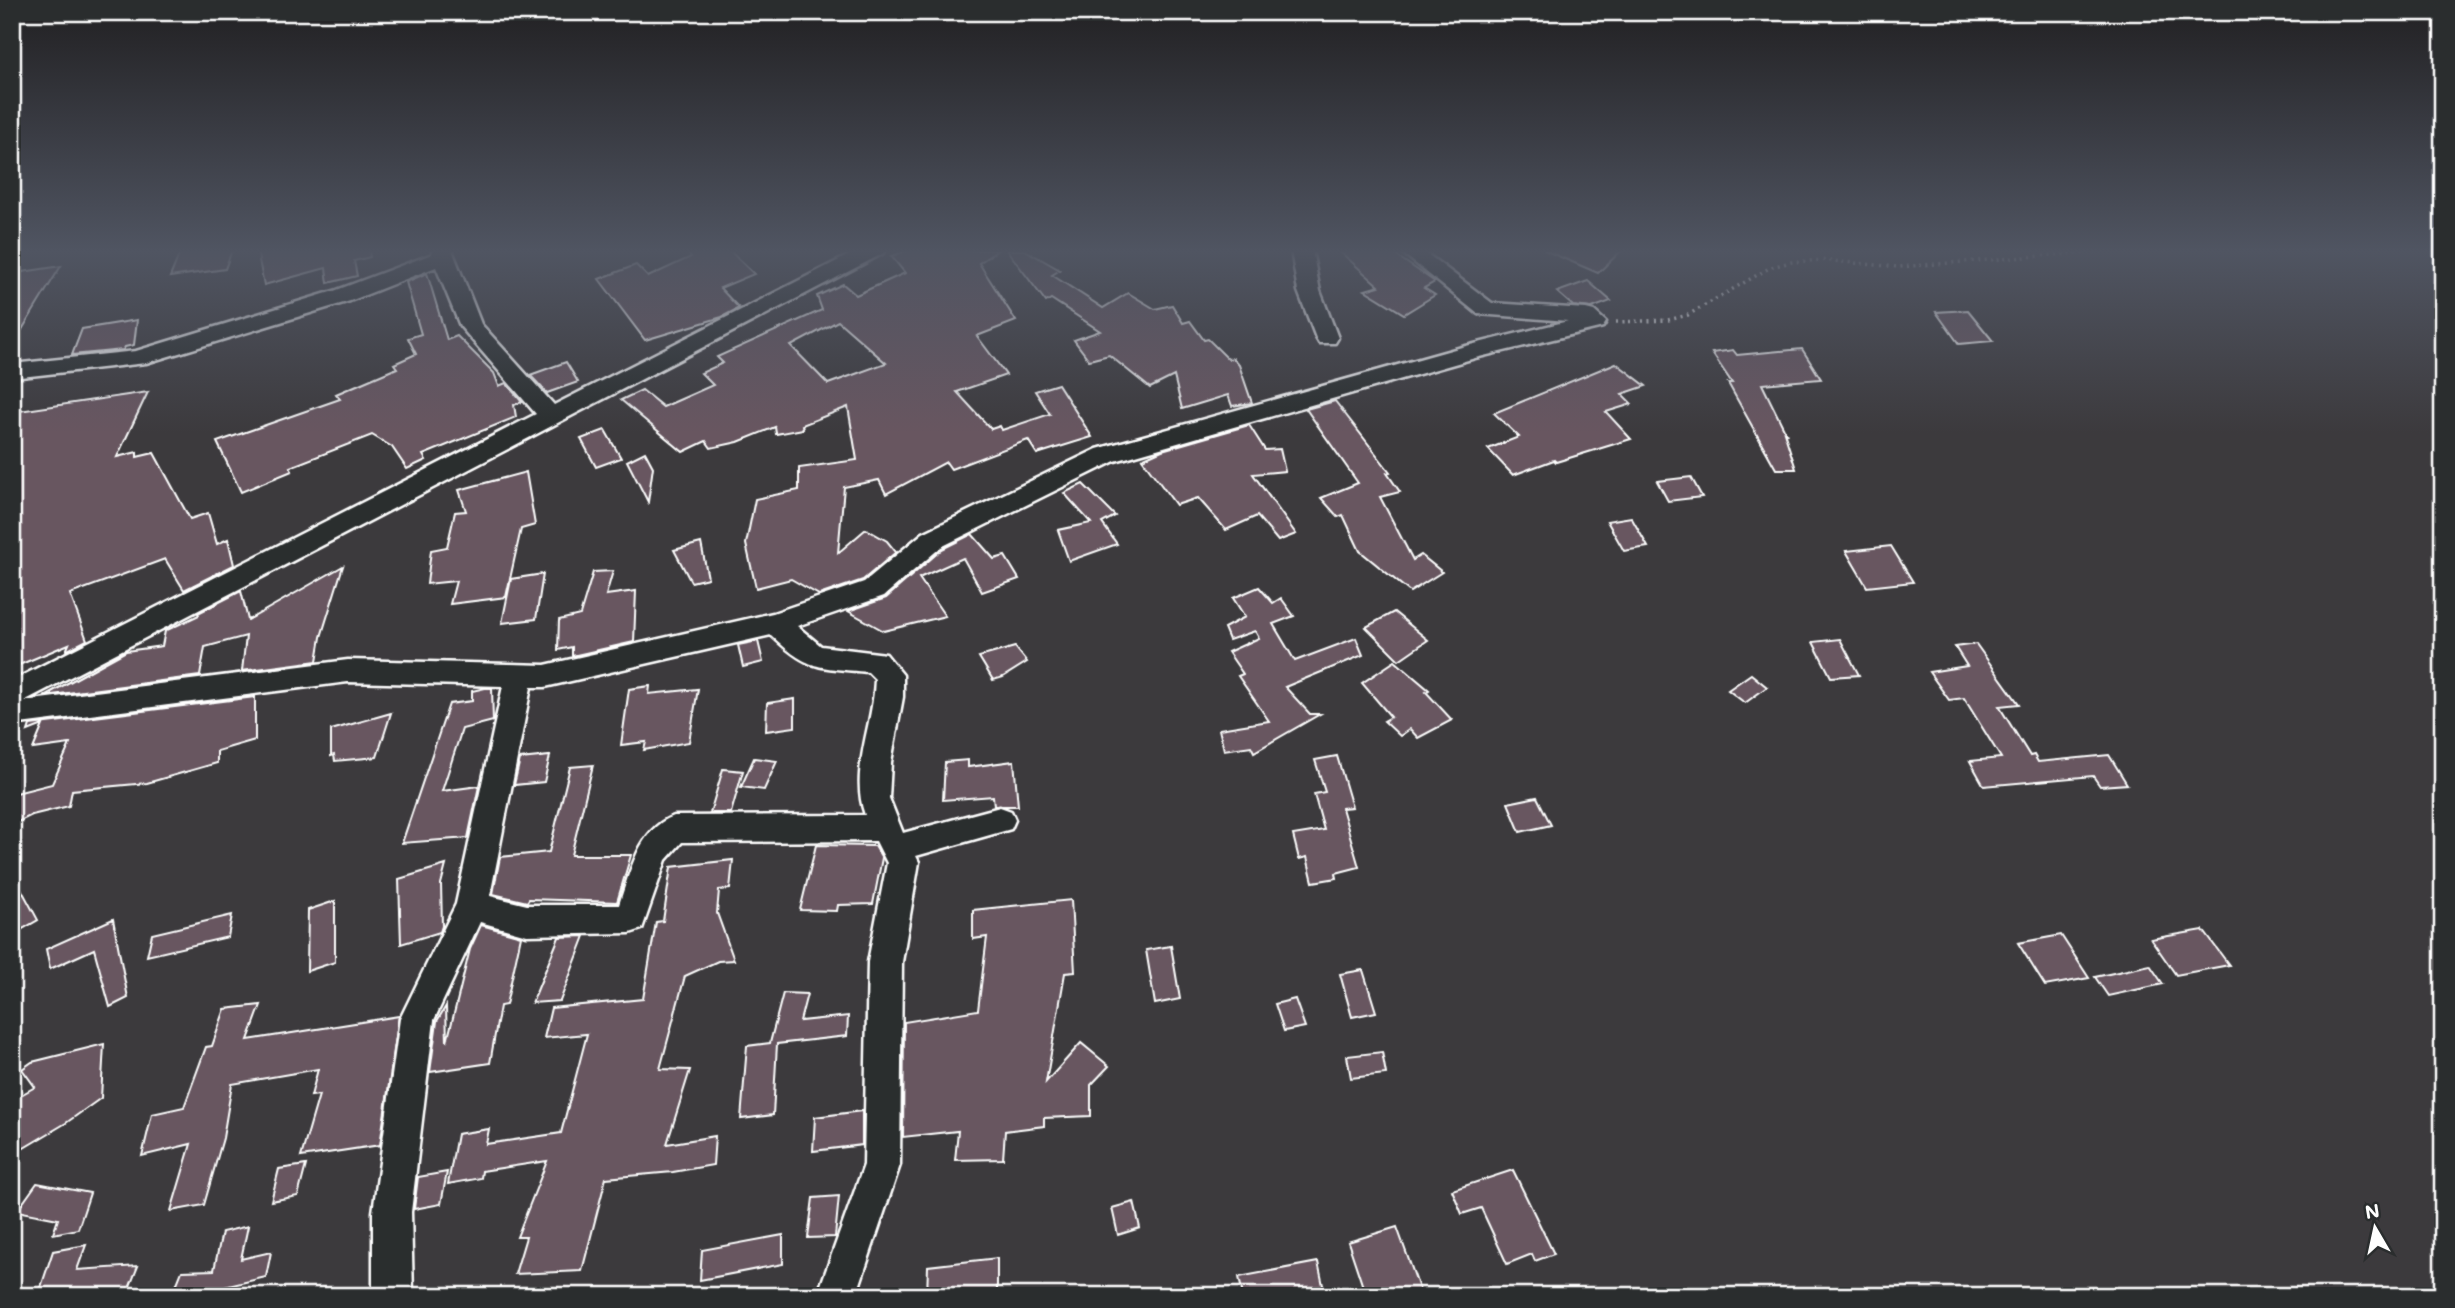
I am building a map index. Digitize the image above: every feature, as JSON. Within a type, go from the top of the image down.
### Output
[{"type":"street","points":[[12,371],[138,358],[293,311]]},
{"type":"street","points":[[465,311],[471,326],[551,417]]},
{"type":"street","points":[[12,694],[757,311]]},
{"type":"street","points":[[1317,311],[1327,338]]},
{"type":"street","points":[[1515,311],[1586,316],[1595,322]]},
{"type":"street","points":[[12,714],[348,671],[519,678],[566,672],[776,622],[874,589],[932,540],[1105,455],[1470,352],[1595,322]]},
{"type":"street","points":[[776,622],[805,650],[817,656],[876,662],[889,675],[889,697],[876,762],[874,798],[890,838],[904,862],[885,962],[882,1165],[835,1296]]},
{"type":"street","points":[[393,1296],[392,1212],[417,1019],[472,905],[519,678]]},
{"type":"street","points":[[472,905],[527,920],[630,919],[653,853],[674,829],[890,838],[1000,820]]},
{"type":"path","points":[[1595,322],[1668,320],[1695,311]]},
{"type":"building","points":[[12,311],[33,311],[12,346]]},
{"type":"building","points":[[414,311],[438,311],[447,340],[457,336],[494,373],[499,386],[506,383],[522,402],[514,405],[516,417],[423,455],[426,460],[407,469],[392,447],[372,435],[290,467],[292,471],[241,492],[217,442],[340,399],[336,394],[397,368],[394,364],[416,354],[408,338],[421,334]]},
{"type":"building","points":[[623,311],[733,311],[722,317],[645,340]]},
{"type":"building","points":[[820,311],[1010,311],[1016,321],[977,336],[1006,375],[957,392],[991,429],[1000,426],[1002,430],[1050,414],[1035,391],[1058,384],[1092,437],[1037,454],[1028,440],[951,469],[946,462],[886,494],[879,480],[844,487],[838,553],[866,529],[887,541],[896,552],[863,580],[819,595],[791,579],[756,588],[746,544],[755,499],[799,490],[799,468],[857,460],[848,407],[802,425],[803,429],[776,434],[775,427],[738,442],[711,448],[706,441],[683,452],[621,400],[642,390],[663,407],[713,385],[701,373],[723,363],[717,357]],"holes":[[[838,321],[886,363],[828,384],[791,346]]]},
{"type":"building","points":[[1069,311],[1176,311],[1183,323],[1190,321],[1204,340],[1208,339],[1228,359],[1233,358],[1239,365],[1252,403],[1232,406],[1228,395],[1182,409],[1174,376],[1150,388],[1109,355],[1089,360],[1074,340],[1100,331]]},
{"type":"building","points":[[1969,311],[1993,341],[1959,344],[1936,312]]},
{"type":"building","points":[[137,320],[134,345],[123,350],[72,355],[82,329]]},
{"type":"building","points":[[1802,349],[1821,379],[1762,384],[1786,433],[1784,432],[1796,469],[1776,469],[1728,383],[1732,383],[1712,353],[1733,350],[1737,355]]},
{"type":"building","points":[[566,362],[578,382],[547,393],[530,375]]},
{"type":"building","points":[[1616,363],[1646,386],[1622,394],[1632,404],[1606,412],[1631,439],[1556,462],[1554,460],[1513,475],[1488,449],[1519,437],[1494,413]]},
{"type":"building","points":[[148,392],[117,457],[137,452],[137,457],[154,453],[190,519],[208,513],[217,544],[228,539],[234,565],[184,590],[165,559],[70,594],[87,640],[66,651],[69,644],[12,668],[12,412]]},
{"type":"building","points":[[1335,401],[1390,472],[1387,473],[1400,492],[1380,497],[1413,560],[1421,555],[1442,572],[1410,592],[1360,551],[1343,515],[1338,517],[1321,498],[1358,483],[1306,409]]},
{"type":"building","points":[[1249,425],[1265,450],[1280,449],[1285,471],[1253,474],[1296,534],[1278,541],[1257,516],[1226,530],[1198,498],[1176,505],[1142,459],[1162,450]]},
{"type":"building","points":[[605,430],[621,458],[596,467],[581,439]]},
{"type":"building","points":[[645,452],[653,467],[648,502],[627,461]]},
{"type":"building","points":[[526,472],[535,525],[521,529],[506,597],[450,604],[456,581],[427,584],[431,550],[447,547],[455,512],[466,511],[459,490]]},
{"type":"building","points":[[1691,477],[1702,497],[1668,501],[1657,481]]},
{"type":"building","points":[[1083,484],[1115,516],[1102,523],[1117,544],[1069,561],[1058,530],[1091,523],[1064,493]]},
{"type":"building","points":[[1631,517],[1648,547],[1624,551],[1607,521]]},
{"type":"building","points":[[972,534],[994,559],[1005,556],[1019,579],[982,592],[963,558],[919,578],[945,616],[884,631],[848,611],[886,598],[942,549]]},
{"type":"building","points":[[701,543],[708,578],[691,582],[674,550]]},
{"type":"building","points":[[1891,546],[1913,582],[1867,587],[1846,551]]},
{"type":"building","points":[[343,566],[321,637],[317,661],[242,671],[246,636],[205,647],[200,676],[44,696],[126,651],[162,646],[165,631],[241,591],[248,620]]},
{"type":"building","points":[[613,571],[606,595],[636,591],[634,642],[572,656],[572,647],[558,650],[559,620],[580,615],[593,572]]},
{"type":"building","points":[[543,574],[536,619],[502,623],[511,579]]},
{"type":"building","points":[[1259,587],[1273,603],[1281,598],[1294,616],[1273,624],[1295,661],[1356,638],[1363,655],[1285,687],[1310,714],[1320,714],[1254,752],[1251,746],[1224,750],[1219,729],[1269,721],[1238,676],[1243,674],[1228,652],[1259,638],[1255,631],[1229,640],[1224,628],[1245,617],[1233,598]]},
{"type":"building","points":[[1394,612],[1428,640],[1399,660],[1366,627]]},
{"type":"building","points":[[1840,639],[1859,675],[1831,677],[1813,642]]},
{"type":"building","points":[[758,641],[763,662],[743,667],[738,645]]},
{"type":"building","points":[[1976,644],[2019,704],[1999,706],[2030,756],[2034,755],[2038,762],[2109,755],[2127,784],[2100,786],[2093,776],[1984,786],[1970,761],[2001,758],[1964,698],[1949,700],[1929,672],[1967,666],[1955,647]]},
{"type":"building","points":[[1015,647],[1027,662],[993,680],[979,657]]},
{"type":"building","points":[[1395,661],[1429,690],[1426,692],[1452,720],[1418,738],[1410,729],[1400,736],[1384,721],[1391,717],[1362,683]]},
{"type":"building","points":[[1751,674],[1767,687],[1745,703],[1728,690]]},
{"type":"building","points":[[650,686],[649,694],[698,689],[689,742],[644,750],[646,742],[621,745],[629,689]]},
{"type":"building","points":[[492,688],[493,721],[462,729],[442,791],[479,786],[468,838],[402,843],[449,704],[472,701],[472,691]]},
{"type":"building","points":[[255,697],[255,740],[217,751],[217,763],[147,783],[72,790],[69,806],[32,815],[12,825],[12,794],[52,784],[70,744],[33,749],[43,725],[28,731],[30,725]]},
{"type":"building","points":[[795,699],[795,727],[766,731],[767,703]]},
{"type":"building","points":[[391,713],[377,757],[335,761],[334,755],[331,756],[331,730]]},
{"type":"building","points":[[550,756],[544,782],[514,785],[520,759]]},
{"type":"building","points":[[1337,756],[1352,807],[1342,808],[1359,867],[1336,873],[1337,878],[1313,882],[1307,857],[1299,859],[1293,835],[1324,830],[1314,794],[1325,792],[1315,760]]},
{"type":"building","points":[[754,758],[777,761],[764,790],[741,787]]},
{"type":"building","points":[[968,760],[968,767],[1014,761],[1018,806],[994,806],[993,796],[943,800],[945,762]]},
{"type":"building","points":[[593,765],[571,855],[631,855],[617,902],[529,899],[527,902],[493,894],[500,857],[549,852],[570,767]]},
{"type":"building","points":[[723,769],[743,771],[731,813],[710,813]]},
{"type":"building","points":[[1537,797],[1551,825],[1520,832],[1508,803]]},
{"type":"building","points":[[816,845],[875,846],[882,858],[873,904],[838,905],[837,911],[800,910]]},
{"type":"building","points":[[733,860],[730,889],[719,890],[717,913],[734,960],[718,961],[685,976],[660,1069],[690,1070],[667,1144],[715,1136],[713,1165],[673,1172],[606,1178],[582,1271],[515,1274],[526,1237],[517,1237],[547,1161],[482,1171],[481,1178],[448,1184],[457,1134],[489,1129],[486,1144],[561,1133],[587,1034],[544,1038],[551,1008],[643,999],[656,922],[663,921],[671,867]]},
{"type":"building","points":[[446,865],[441,884],[440,932],[401,944],[399,879]]},
{"type":"building","points":[[12,872],[38,920],[12,935]]},
{"type":"building","points":[[1071,900],[1075,972],[1065,973],[1046,1082],[1081,1043],[1109,1066],[1091,1085],[1091,1116],[1044,1118],[1044,1126],[1005,1131],[1003,1159],[955,1160],[958,1131],[903,1137],[904,1022],[978,1010],[987,937],[973,939],[973,910]]},
{"type":"building","points":[[335,901],[335,962],[307,971],[308,910]]},
{"type":"building","points":[[232,915],[228,937],[147,956],[152,934]]},
{"type":"building","points":[[113,919],[128,998],[110,1007],[94,949],[50,969],[46,949]]},
{"type":"building","points":[[481,925],[521,936],[506,1005],[500,1006],[490,1063],[430,1072],[437,1021],[446,1006],[447,1042],[470,949]]},
{"type":"building","points":[[2203,930],[2229,965],[2176,975],[2151,939]]},
{"type":"building","points":[[2061,935],[2089,978],[2045,986],[2018,943]]},
{"type":"building","points":[[585,936],[560,1001],[532,1003],[559,937]]},
{"type":"building","points":[[1171,946],[1180,999],[1155,1004],[1146,950]]},
{"type":"building","points":[[2150,965],[2163,984],[2108,996],[2095,977]]},
{"type":"building","points":[[1363,970],[1376,1012],[1352,1017],[1340,974]]},
{"type":"building","points":[[783,993],[807,994],[800,1021],[848,1016],[847,1036],[777,1044],[773,1115],[741,1119],[747,1046],[770,1043]]},
{"type":"building","points":[[1295,999],[1305,1027],[1284,1031],[1275,1004]]},
{"type":"building","points":[[261,1005],[248,1040],[399,1016],[380,1145],[301,1157],[319,1095],[311,1096],[318,1069],[232,1084],[223,1138],[204,1205],[171,1211],[191,1144],[142,1156],[152,1114],[184,1107],[206,1047],[212,1046],[225,1009]]},
{"type":"building","points":[[104,1044],[101,1098],[66,1123],[12,1155],[12,1100],[35,1087],[22,1069],[32,1062]]},
{"type":"building","points":[[1382,1052],[1386,1074],[1351,1078],[1347,1056]]},
{"type":"building","points":[[862,1111],[862,1145],[813,1151],[815,1117]]},
{"type":"building","points":[[306,1165],[298,1196],[271,1201],[279,1169]]},
{"type":"building","points":[[1513,1170],[1554,1254],[1535,1261],[1532,1254],[1507,1264],[1481,1208],[1462,1214],[1452,1190]]},
{"type":"building","points":[[447,1172],[441,1204],[414,1209],[418,1177]]},
{"type":"building","points":[[37,1183],[90,1193],[78,1229],[53,1234],[58,1219],[17,1211]]},
{"type":"building","points":[[839,1196],[835,1237],[808,1238],[813,1198]]},
{"type":"building","points":[[1134,1202],[1140,1228],[1118,1235],[1112,1208]]},
{"type":"building","points":[[248,1226],[241,1259],[271,1252],[266,1277],[199,1293],[198,1296],[172,1296],[182,1271],[214,1270],[222,1232]]},
{"type":"building","points":[[1397,1227],[1420,1291],[1407,1296],[1366,1296],[1348,1242]]},
{"type":"building","points":[[783,1235],[783,1264],[700,1280],[702,1250]]},
{"type":"building","points":[[86,1245],[77,1270],[138,1266],[126,1296],[38,1296],[53,1251]]},
{"type":"building","points":[[997,1258],[997,1296],[927,1296],[928,1266]]},
{"type":"building","points":[[1318,1262],[1324,1290],[1293,1296],[1243,1296],[1239,1277]]}]
